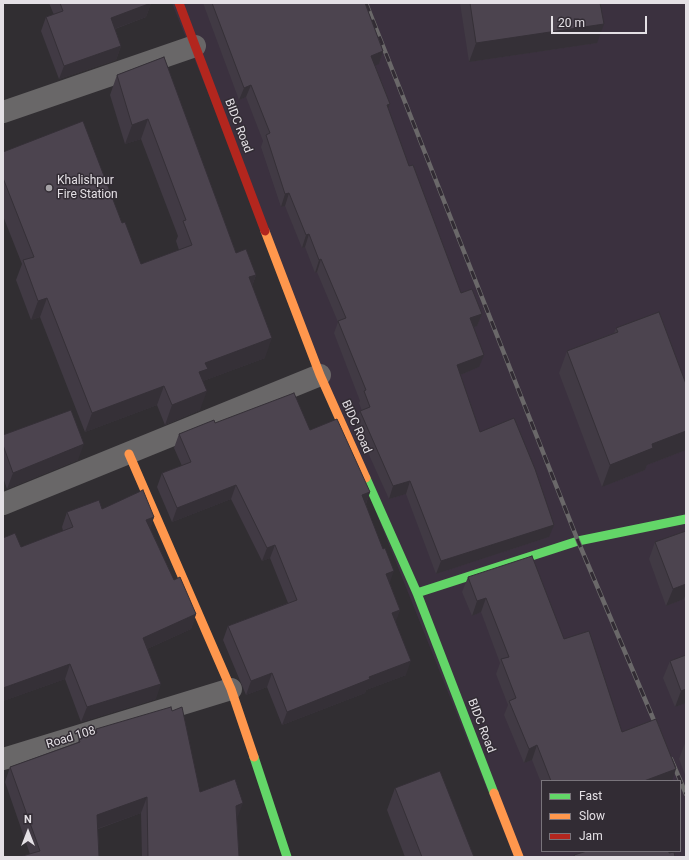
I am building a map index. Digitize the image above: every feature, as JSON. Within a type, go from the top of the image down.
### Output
[{"type":"main road","name":"BIDC Road","points":[[179,3],[320,375],[417,593],[519,857]]},
{"type":"main road","points":[[129,454],[232,689],[287,857]]},
{"type":"main road","points":[[417,593],[578,541],[686,519]]},
{"type":"street","points":[[3,112],[195,46]]},
{"type":"street","points":[[3,504],[320,375]]},
{"type":"street","name":"Road 108","points":[[3,759],[232,689]]},
{"type":"shaded area","points":[[172,3],[686,3],[686,857],[514,857]]},
{"type":"building","points":[[60,3],[151,3],[111,18],[121,46],[64,66],[46,17],[63,11]]},
{"type":"building","points":[[212,3],[365,3],[383,51],[371,56],[390,104],[387,105],[409,166],[413,165],[461,293],[472,289],[482,314],[470,318],[484,355],[457,365],[480,432],[514,418],[535,469],[554,525],[441,561],[410,481],[393,486],[360,411],[370,407],[364,391],[366,390],[338,321],[346,318],[321,259],[319,260],[309,234],[306,235],[289,193],[285,194],[266,135],[270,133],[251,85],[244,88]]},
{"type":"building","points":[[470,3],[600,3],[604,24],[476,43]]},
{"type":"building","points":[[164,57],[236,253],[246,249],[256,275],[249,277],[272,338],[205,363],[208,369],[199,372],[207,391],[172,405],[164,386],[92,413],[47,298],[38,301],[23,260],[34,257],[3,178],[3,152],[83,121],[122,223],[125,222],[141,264],[192,245],[183,221],[186,220],[148,119],[132,125],[117,75]]},
{"type":"building","points":[[659,312],[686,384],[686,431],[652,444],[653,448],[610,465],[567,351],[618,332],[616,328]]},
{"type":"building","points":[[294,393],[310,430],[337,419],[370,492],[362,495],[383,549],[385,548],[394,571],[386,574],[400,610],[392,613],[411,661],[287,712],[272,673],[251,681],[228,626],[297,600],[275,545],[267,548],[236,485],[177,508],[162,473],[191,462],[179,434],[214,420],[215,423]]},
{"type":"building","points":[[71,410],[84,444],[13,473],[3,445],[3,435]]},
{"type":"building","points":[[143,490],[154,517],[146,520],[174,580],[180,577],[196,614],[143,638],[161,684],[87,707],[70,664],[3,688],[3,538],[15,533],[21,547],[73,527],[67,512],[99,500],[102,509]]},
{"type":"building","points":[[686,531],[686,584],[673,589],[655,542]]},
{"type":"building","points":[[532,556],[564,639],[589,631],[622,732],[656,719],[676,769],[647,780],[551,780],[537,745],[529,749],[509,701],[516,698],[501,659],[509,657],[486,598],[477,601],[468,577]]},
{"type":"building","points":[[686,655],[686,689],[681,691],[670,661]]},
{"type":"building","points":[[171,707],[172,711],[182,707],[200,792],[235,779],[243,803],[236,806],[239,857],[148,857],[147,797],[97,815],[99,857],[19,857],[40,851],[10,767],[80,742],[79,739],[97,733],[96,729]]},
{"type":"building","points":[[440,771],[474,857],[422,857],[395,788]]},
{"type":"building","points":[[584,852],[674,852],[675,857],[575,857],[574,855]]},
{"type":"railway","points":[[366,3],[578,541],[658,730]]},
{"type":"railway","points":[[671,759],[680,780]]},
{"type":"railway","points":[[681,782],[686,794]]},
{"type":"traffic: fast","points":[[366,478],[417,593],[494,793]]},
{"type":"traffic: fast","points":[[417,593],[578,541],[686,519]]},
{"type":"traffic: fast","points":[[254,757],[287,857]]},
{"type":"traffic: slow","points":[[265,231],[320,375],[366,478]]},
{"type":"traffic: slow","points":[[129,454],[231,689],[254,757]]},
{"type":"traffic: slow","points":[[494,793],[519,857]]},
{"type":"traffic: jam","points":[[179,3],[265,231]]},
{"type":"place","name":"Khalishpur Fire Station","points":[[49,188]]}]
